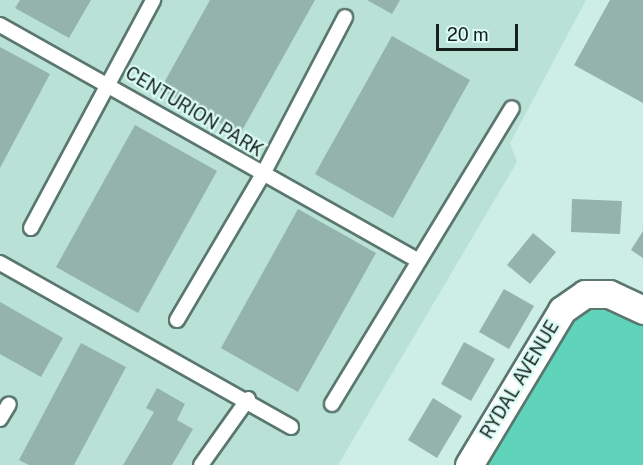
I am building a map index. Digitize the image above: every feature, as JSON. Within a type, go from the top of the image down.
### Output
[{"type":"street","name":"RYDAL AVENUE","points":[[469,465],[562,310],[585,294],[609,294],[643,310]]},
{"type":"lane","name":"CENTURION PARK","points":[[31,228],[106,81],[153,0]]},
{"type":"lane","name":"CENTURION PARK","points":[[177,320],[263,174],[345,17]]},
{"type":"lane","name":"CENTURION PARK","points":[[0,25],[106,81],[263,174],[416,259]]},
{"type":"lane","points":[[332,404],[416,259],[512,108]]},
{"type":"lane","points":[[0,263],[248,399],[291,427]]},
{"type":"lane","points":[[201,465],[248,399]]},
{"type":"lane","points":[[0,419],[9,404]]},
{"type":"shaded area","points":[[0,0],[586,0],[510,143],[517,162],[338,465],[0,465]]},
{"type":"green space","points":[[608,304],[643,322],[643,465],[483,465],[571,318],[590,305]]},
{"type":"building","points":[[20,0],[91,0],[69,38],[15,8]]},
{"type":"building","points":[[210,0],[315,0],[240,134],[160,90]]},
{"type":"building","points":[[367,0],[400,0],[392,14]]},
{"type":"building","points":[[610,0],[643,0],[643,103],[574,65]]},
{"type":"building","points":[[392,36],[470,80],[393,218],[315,174]]},
{"type":"building","points":[[0,47],[50,74],[0,168]]},
{"type":"building","points":[[135,125],[217,171],[138,313],[56,267]]},
{"type":"building","points":[[572,199],[622,201],[620,234],[571,232]]},
{"type":"building","points":[[298,209],[376,253],[298,392],[221,348]]},
{"type":"building","points":[[643,231],[643,258],[631,250]]},
{"type":"building","points":[[533,233],[556,252],[530,284],[507,265]]},
{"type":"building","points":[[504,289],[534,306],[509,349],[479,332]]},
{"type":"building","points":[[0,302],[63,338],[41,377],[0,354]]},
{"type":"building","points":[[464,342],[495,359],[471,401],[441,384]]},
{"type":"building","points":[[81,343],[126,367],[74,465],[29,465],[19,460]]},
{"type":"building","points":[[157,388],[185,404],[177,420],[193,429],[172,465],[123,465],[154,412],[146,408]]},
{"type":"building","points":[[433,398],[462,416],[437,458],[408,440]]}]
